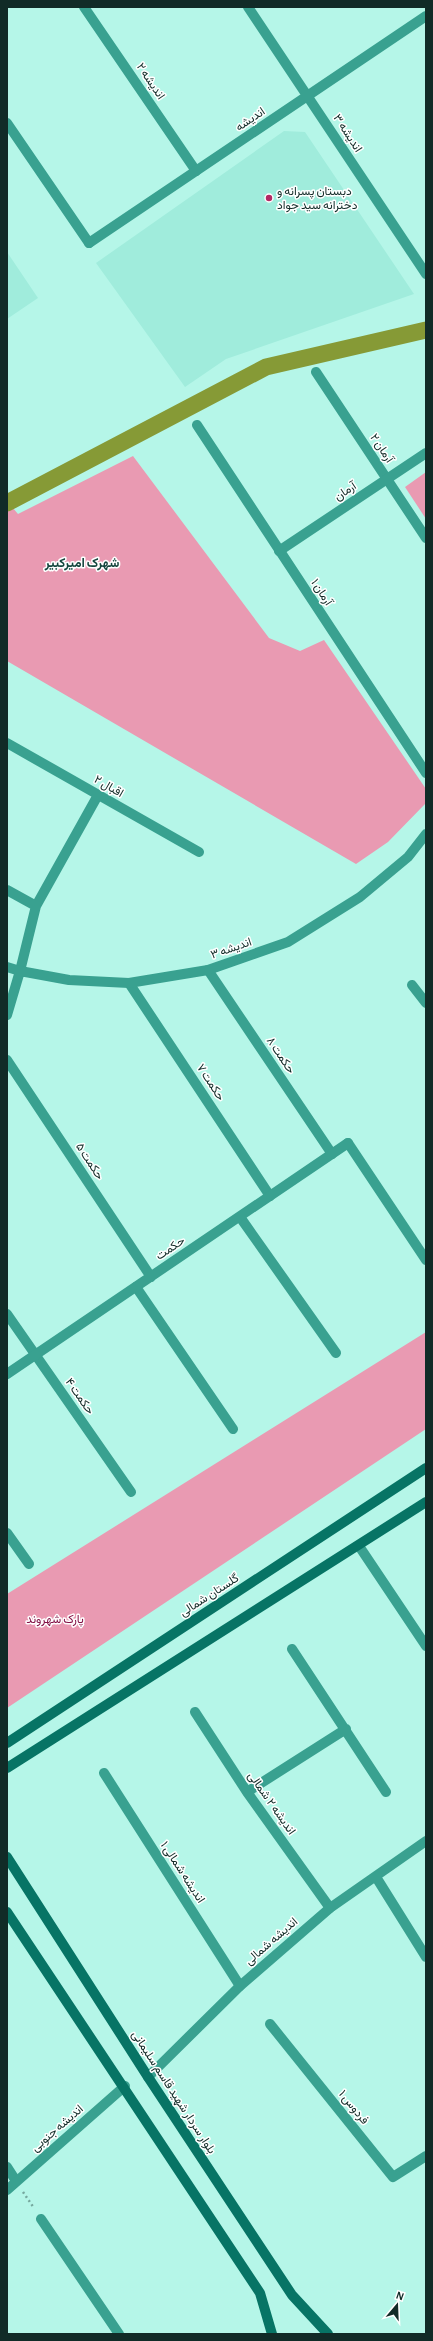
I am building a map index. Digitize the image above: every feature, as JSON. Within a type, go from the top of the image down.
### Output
[{"type":"main road","name":"گلستان شمالی","points":[[7,1743],[426,1468]]},
{"type":"main road","points":[[7,1768],[359,1546],[426,1502]]},
{"type":"main road","name":"بلوار سردار شهید قاسم سلیمانی","points":[[7,1857],[148,2077],[292,2295],[328,2334]]},
{"type":"main road","points":[[7,1912],[124,2086],[260,2293],[272,2334]]},
{"type":"main road","points":[[292,2295],[319,2334]]},
{"type":"street","name":"اندیشه ۲","points":[[84,7],[196,171]]},
{"type":"street","name":"اندیشه ۳","points":[[248,7],[426,274]]},
{"type":"street","name":"اندیشه","points":[[7,123],[89,243],[426,16]]},
{"type":"street","name":"آرمان ۲","points":[[316,372],[426,538]]},
{"type":"street","name":"آرمان ۱","points":[[197,425],[426,773]]},
{"type":"street","name":"آرمان","points":[[279,551],[426,453]]},
{"type":"street","name":"اقبال ۲","points":[[7,743],[199,852]]},
{"type":"street","points":[[7,1015],[20,971],[36,906],[98,795]]},
{"type":"street","name":"اندیشه ۳","points":[[7,966],[20,971],[69,980],[130,983],[208,970],[288,942],[360,897],[408,857],[426,834]]},
{"type":"street","points":[[7,890],[36,906]]},
{"type":"street","name":"حکمت ۸","points":[[208,970],[332,1154]]},
{"type":"street","name":"حکمت ۷","points":[[130,983],[270,1196]]},
{"type":"street","points":[[412,985],[426,1003]]},
{"type":"street","name":"حکمت ۵","points":[[7,1060],[151,1277]]},
{"type":"street","name":"حکمت","points":[[7,1374],[348,1143],[426,1260]]},
{"type":"street","points":[[240,1217],[336,1353]]},
{"type":"street","points":[[136,1286],[233,1429]]},
{"type":"street","name":"حکمت ۴","points":[[7,1314],[131,1492]]},
{"type":"street","points":[[7,1533],[29,1564]]},
{"type":"street","points":[[359,1546],[426,1646]]},
{"type":"street","points":[[292,1649],[386,1792]]},
{"type":"street","name":"اندیشه ۲ شمالی","points":[[195,1712],[247,1792],[330,1908]]},
{"type":"street","points":[[247,1792],[346,1729]]},
{"type":"street","name":"اندیشه شمالی ۱","points":[[104,1773],[240,1986]]},
{"type":"street","name":"اندیشه شمالی","points":[[148,2077],[240,1986],[330,1908],[426,1841]]},
{"type":"street","points":[[376,1877],[426,1957]]},
{"type":"street","name":"فردوس ۱","points":[[270,2024],[393,2177],[426,2156]]},
{"type":"street","name":"اندیشه جنوبی","points":[[7,2190],[124,2086]]},
{"type":"street","points":[[7,2167],[16,2181]]},
{"type":"street","points":[[41,2218],[119,2334]]},
{"type":"path","points":[[16,2181],[41,2218]]},
{"type":"shaded area","name":"دبستان پسرانه و دخترانه سید جواد","points":[[284,131],[305,132],[414,294],[226,359],[185,387],[96,263]]},
{"type":"shaded area","points":[[7,252],[38,298],[7,319]]},
{"type":"green space","points":[[133,456],[269,638],[300,651],[324,640],[426,789],[426,803],[388,842],[356,864],[7,661],[7,501],[18,514]]},
{"type":"green space","points":[[426,472],[426,519],[405,487]]},
{"type":"green space","name":"پارک شهروند","points":[[426,1332],[426,1429],[7,1708],[7,1594]]},
{"type":"waterway","points":[[7,503],[266,367],[426,330]]},
{"type":"place","name":"دبستان پسرانه و دخترانه سید جواد","points":[[269,198]]},
{"type":"district","name":"شهرک امیرکبیر","points":[[82,562]]}]
